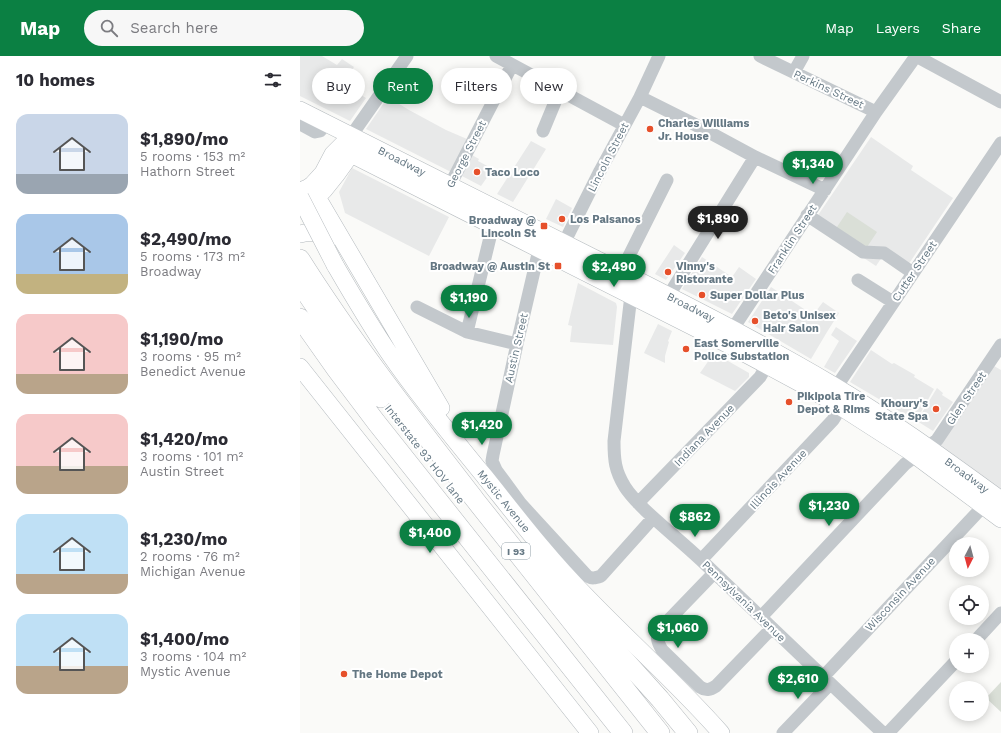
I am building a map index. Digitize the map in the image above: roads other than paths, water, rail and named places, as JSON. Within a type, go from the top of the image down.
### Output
[{"type":"highway","name":"I 93","points":[[300,259],[374,367],[435,448],[660,733]]},
{"type":"highway","name":"Interstate 93 HOV lane","points":[[300,284],[340,343],[380,397],[646,733]]},
{"type":"highway","name":"I 93","points":[[300,318],[376,422],[623,733]]},
{"type":"highway","points":[[374,367],[688,733]]},
{"type":"highway","points":[[587,586],[702,733]]},
{"type":"main road","name":"Broadway","points":[[300,110],[326,123],[350,142],[560,250],[631,295],[664,303]]},
{"type":"main road","points":[[300,210],[305,194],[323,173],[333,154],[350,142]]},
{"type":"main road","name":"Broadway","points":[[447,193],[493,225],[541,240]]},
{"type":"main road","points":[[305,194],[351,254],[468,456]]},
{"type":"main road","name":"Mystic Avenue","points":[[305,194],[335,265],[391,357],[536,540],[587,586],[722,733]]},
{"type":"main road","points":[[300,234],[310,232],[325,235],[333,239],[351,254]]},
{"type":"main road","name":"Broadway","points":[[560,250],[621,272],[664,303],[732,337],[839,397],[922,451],[993,500],[1001,518]]},
{"type":"main road","name":"Broadway","points":[[732,337],[767,365],[839,397]]},
{"type":"main road","points":[[300,367],[586,729]]},
{"type":"street","points":[[350,142],[407,56]]},
{"type":"street","points":[[496,56],[520,69]]},
{"type":"street","name":"Lincoln Street","points":[[560,250],[640,96],[659,56]]},
{"type":"street","name":"Perkins Street","points":[[760,56],[876,112]]},
{"type":"street","points":[[794,72],[803,56]]},
{"type":"street","points":[[916,56],[1001,102]]},
{"type":"street","name":"Franklin Street","points":[[732,337],[807,215],[876,112],[916,56]]},
{"type":"street","name":"George Street","points":[[447,193],[512,65]]},
{"type":"street","points":[[640,96],[692,122],[755,157],[825,190]]},
{"type":"street","points":[[577,99],[624,125]]},
{"type":"street","points":[[543,131],[554,104]]},
{"type":"street","points":[[300,124],[315,132],[320,132],[326,123]]},
{"type":"street","name":"Cutter Street","points":[[839,397],[893,302],[1001,143]]},
{"type":"street","points":[[664,303],[755,157]]},
{"type":"street","points":[[631,295],[621,272],[667,180]]},
{"type":"street","points":[[807,215],[863,252],[884,253],[913,273]]},
{"type":"street","points":[[467,332],[493,225]]},
{"type":"street","name":"Austin Street","points":[[541,240],[493,455],[493,465],[521,504],[587,576],[587,586]]},
{"type":"street","points":[[858,280],[893,302]]},
{"type":"street","name":"Pennsylvania Avenue","points":[[631,295],[614,441],[614,458],[618,474],[626,488],[638,503],[701,560],[883,733]]},
{"type":"street","points":[[417,307],[467,332],[517,344]]},
{"type":"street","name":"Glen Street","points":[[761,617],[905,464],[937,440],[1001,345]]},
{"type":"street","name":"Indiana Avenue","points":[[638,503],[760,377],[767,365]]},
{"type":"street","name":"Illinois Avenue","points":[[701,560],[830,424],[839,397]]},
{"type":"street","name":"Wisconsin Avenue","points":[[783,733],[826,680],[993,500]]},
{"type":"street","points":[[587,586],[596,578],[601,576],[654,518]]},
{"type":"street","points":[[714,573],[660,629],[657,636],[658,643],[662,650],[700,687],[705,690],[711,690],[716,686],[772,628]]},
{"type":"street","points":[[982,633],[1001,613]]},
{"type":"street","points":[[888,733],[949,668]]},
{"type":"place","name":"Charles Williams Jr. House","points":[[650,129]]},
{"type":"place","name":"Taco Loco","points":[[477,172]]},
{"type":"place","name":"Los Paisanos","points":[[562,219]]},
{"type":"place","name":"Broadway @ Lincoln St","points":[[544,226]]},
{"type":"place","name":"Broadway @ Austin St","points":[[558,266]]},
{"type":"place","name":"Vinny's Ristorante","points":[[668,272]]},
{"type":"place","name":"Super Dollar Plus","points":[[702,295]]},
{"type":"place","name":"Beto's Unisex Hair Salon","points":[[755,321]]},
{"type":"place","name":"East Somerville Police Substation","points":[[686,349]]},
{"type":"place","name":"Pikipola Tire Depot & Rims","points":[[789,402]]},
{"type":"place","name":"Khoury's State Spa","points":[[936,409]]},
{"type":"place","name":"The Home Depot","points":[[344,674]]}]
